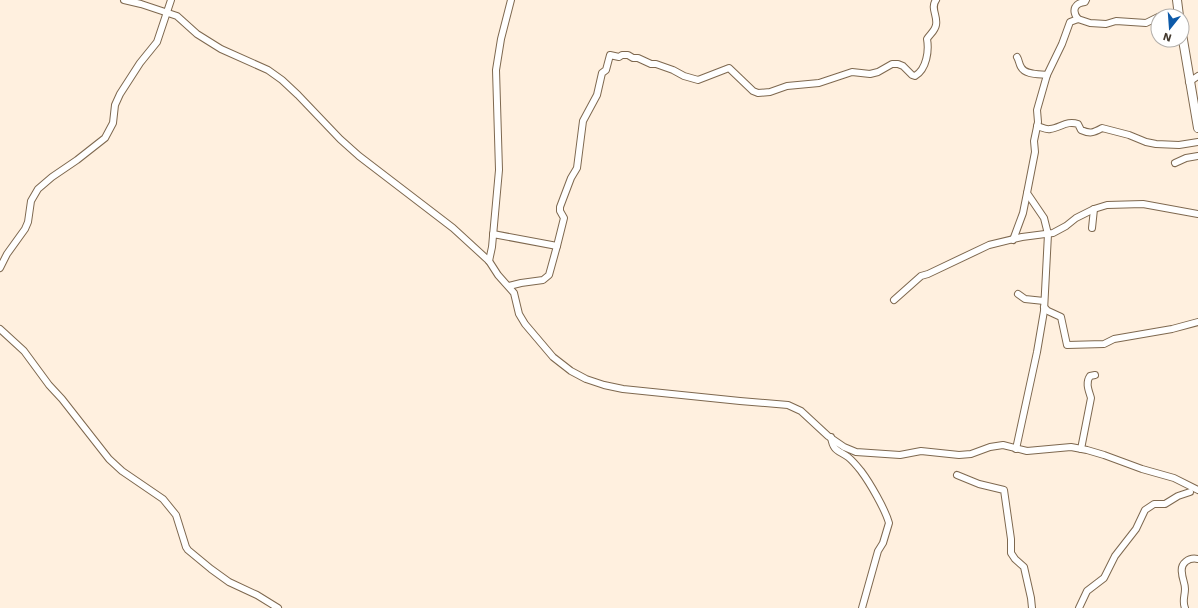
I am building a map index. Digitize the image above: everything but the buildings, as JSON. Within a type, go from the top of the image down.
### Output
[{"type":"main road","points":[[1184,48],[1198,128]]},
{"type":"street","points":[[124,0],[177,16],[197,34],[221,49],[268,70],[282,80],[340,139],[359,156],[452,228],[489,261],[498,275],[514,293],[519,314],[539,341],[553,357],[571,371],[586,379],[604,385],[624,389],[788,405],[801,411],[844,447],[856,452],[900,455],[921,452],[959,456],[972,454],[990,447],[1003,445],[1027,451],[1065,448],[1081,449],[1174,478],[1198,490]]},
{"type":"street","points":[[0,268],[7,254],[25,229],[28,222],[31,201],[38,189],[105,138],[113,123],[115,106],[120,94],[140,63],[157,42],[161,33],[166,12],[171,5],[171,0]]},
{"type":"street","points":[[489,261],[499,170],[496,70],[501,39],[511,0]]},
{"type":"street","points":[[509,286],[543,280],[549,275],[564,223],[564,218],[560,211],[560,207],[571,178],[577,168],[583,120],[597,95],[602,74],[606,70],[610,55],[619,57],[622,54],[628,55],[651,64],[656,64],[674,70],[684,76],[698,80],[729,68],[753,91],[758,93],[770,92],[787,86],[819,82],[852,72],[870,74],[878,72],[892,64],[903,66],[915,76],[920,73],[923,67],[928,48],[927,39],[935,30],[936,24],[933,6],[936,0]]},
{"type":"street","points":[[1086,0],[1085,2],[1080,2],[1074,10],[1074,15],[1078,19],[1090,23],[1106,24],[1116,21],[1146,23],[1150,21]]},
{"type":"street","points":[[1013,240],[1023,213],[1035,152],[1034,141],[1037,126],[1037,110],[1047,75],[1062,44],[1070,22],[1078,19]]},
{"type":"street","points":[[1017,57],[1020,66],[1029,73],[1047,75]]},
{"type":"street","points":[[1189,82],[1198,76]]},
{"type":"street","points":[[1037,126],[1049,130],[1063,124],[1076,123],[1081,130],[1090,134],[1095,133],[1102,128],[1156,144],[1185,144],[1198,142]]},
{"type":"street","points":[[1175,163],[1186,158],[1198,156]]},
{"type":"street","points":[[1016,449],[1037,352],[1044,304],[1048,234],[1044,218],[1027,193]]},
{"type":"street","points":[[894,300],[921,276],[989,245],[1048,234],[1066,226],[1076,218],[1107,205],[1143,204],[1198,214]]},
{"type":"street","points":[[1092,228],[1094,210]]},
{"type":"street","points":[[493,234],[557,246]]},
{"type":"street","points":[[1018,294],[1024,299],[1044,304],[1048,311],[1061,317],[1067,344],[1104,344],[1114,339],[1172,329],[1198,322]]},
{"type":"street","points":[[0,329],[24,351],[49,385],[62,399],[109,459],[122,471],[163,499],[176,515],[188,550],[211,570],[229,582],[257,595],[278,608]]},
{"type":"street","points":[[1081,449],[1091,398],[1088,392],[1088,380],[1090,376],[1095,375]]},
{"type":"street","points":[[831,437],[832,446],[861,470],[889,523],[883,543],[878,551],[862,608]]},
{"type":"street","points":[[957,475],[979,484],[1004,490],[1011,539],[1011,553],[1024,567],[1030,591],[1032,608]]},
{"type":"street","points":[[1079,608],[1087,591],[1104,578],[1115,556],[1136,529],[1145,510],[1154,504],[1165,504],[1178,496],[1190,492]]},
{"type":"street","points":[[1185,608],[1185,588],[1181,572],[1182,568],[1187,560],[1193,558],[1198,559]]}]
